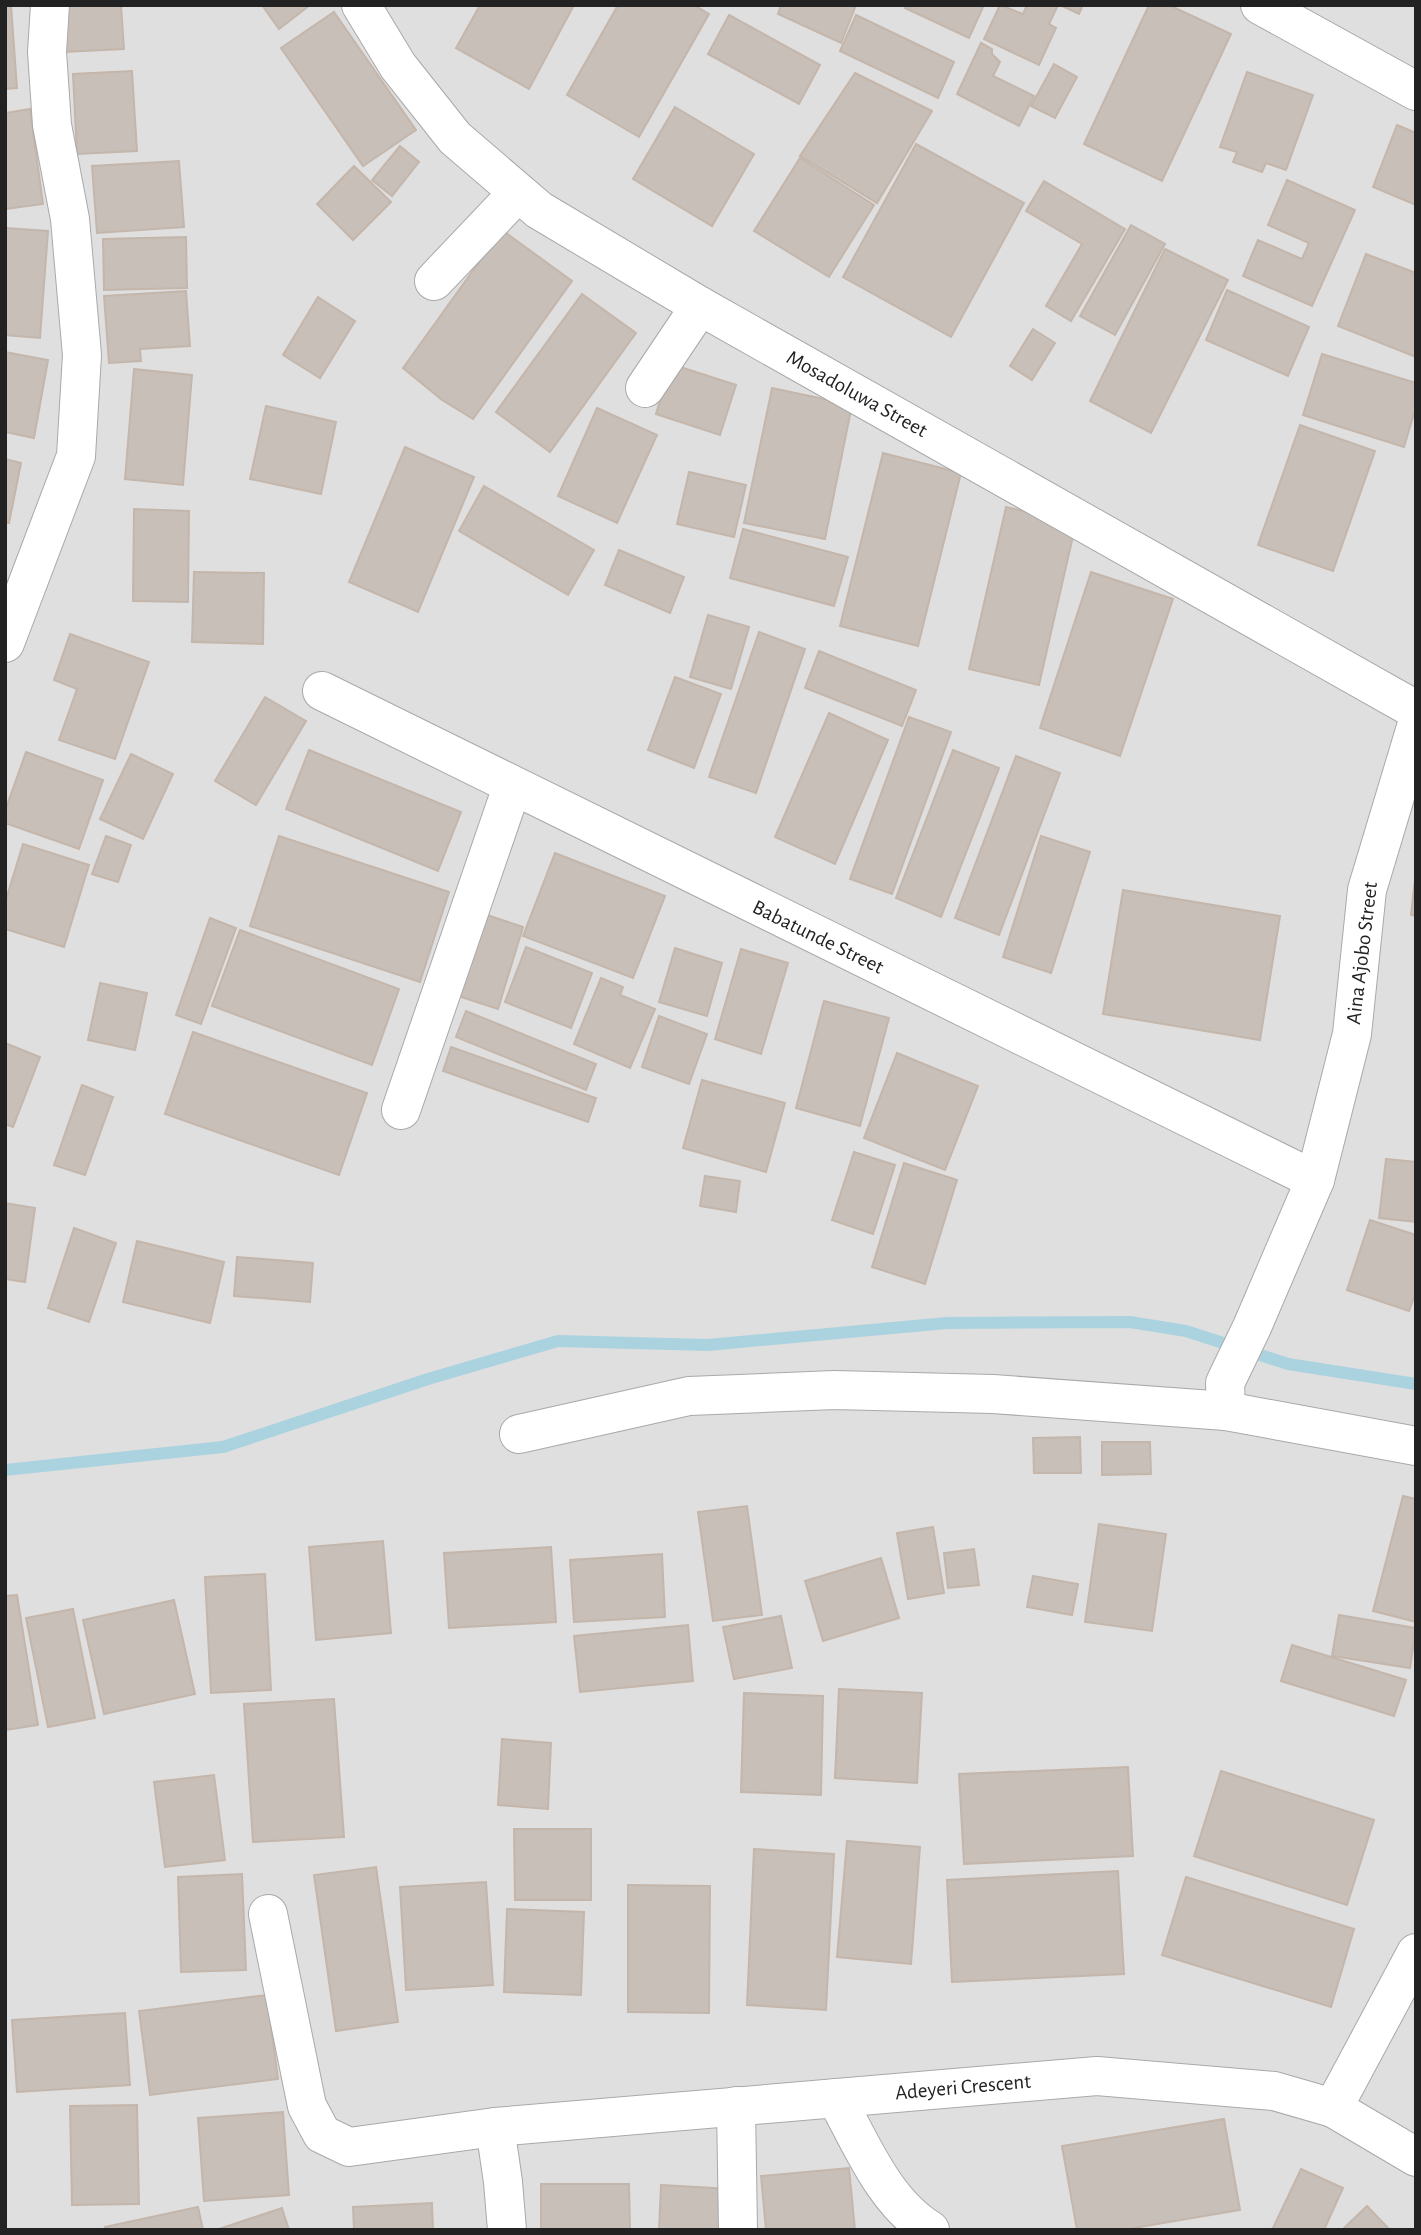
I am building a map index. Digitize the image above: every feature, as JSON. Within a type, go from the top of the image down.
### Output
[{"type":"street","points":[[5,643],[76,456],[82,355],[71,219],[52,125],[47,52],[50,5]]},
{"type":"street","name":"Mosadoluwa Street","points":[[361,5],[398,66],[455,138],[539,210],[700,306],[1416,710]]},
{"type":"street","points":[[1259,5],[1416,91]]},
{"type":"street","points":[[434,281],[508,203],[520,194]]},
{"type":"street","points":[[645,388],[700,306]]},
{"type":"street","name":"Babatunde Street","points":[[322,691],[512,787],[1315,1180]]},
{"type":"street","name":"Aina Ajobo Street","points":[[1225,1397],[1315,1180],[1352,1034],[1367,890],[1416,727]]},
{"type":"street","points":[[401,1110],[512,787]]},
{"type":"street","points":[[519,1434],[689,1396],[834,1390],[1225,1397],[1416,1446]]},
{"type":"street","name":"Adeyeri Crescent","points":[[268,1914],[307,2106],[322,2134],[349,2147],[495,2127],[1097,2076],[1274,2091],[1333,2108],[1416,2157]]},
{"type":"street","points":[[1333,2108],[1416,1953]]},
{"type":"street","points":[[836,2098],[885,2186],[917,2222],[930,2230]]},
{"type":"street","points":[[736,2106],[738,2230]]},
{"type":"street","points":[[495,2127],[507,2230]]},
{"type":"shaded area","points":[[5,5],[1416,5],[1416,2230],[5,2230]]},
{"type":"building","points":[[5,5],[11,5],[17,88],[5,89]]},
{"type":"building","points":[[61,5],[121,5],[124,49],[64,52]]},
{"type":"building","points":[[262,5],[310,5],[279,29]]},
{"type":"building","points":[[480,5],[574,5],[529,89],[456,48]]},
{"type":"building","points":[[618,5],[694,5],[709,14],[639,137],[567,95]]},
{"type":"building","points":[[781,5],[856,5],[841,43],[778,14]]},
{"type":"building","points":[[907,5],[984,5],[969,38],[905,8]]},
{"type":"building","points":[[1000,5],[1023,14],[1027,5],[1058,5],[1049,24],[1056,28],[1039,65],[984,39]]},
{"type":"building","points":[[1060,5],[1083,5],[1079,14]]},
{"type":"building","points":[[1149,5],[1169,5],[1231,34],[1162,181],[1084,144]]},
{"type":"building","points":[[334,12],[416,130],[363,166],[281,48]]},
{"type":"building","points":[[729,15],[820,65],[799,104],[708,54]]},
{"type":"building","points":[[856,15],[954,62],[938,98],[840,51]]},
{"type":"building","points":[[981,43],[992,49],[992,54],[1000,62],[993,76],[1034,96],[1019,126],[957,94]]},
{"type":"building","points":[[1054,64],[1077,77],[1055,118],[1031,106]]},
{"type":"building","points":[[132,71],[137,151],[77,154],[73,74]]},
{"type":"building","points":[[1247,72],[1313,95],[1286,170],[1266,163],[1262,172],[1233,162],[1237,152],[1220,147]]},
{"type":"building","points":[[855,73],[932,111],[877,203],[800,156]]},
{"type":"building","points":[[675,107],[754,154],[712,226],[633,179]]},
{"type":"building","points":[[30,109],[43,204],[5,209],[5,113]]},
{"type":"building","points":[[1397,125],[1416,133],[1416,205],[1373,187]]},
{"type":"building","points":[[916,144],[1024,203],[951,337],[843,277]]},
{"type":"building","points":[[400,146],[419,162],[392,196],[372,180]]},
{"type":"building","points":[[800,158],[874,205],[829,277],[754,231]]},
{"type":"building","points":[[179,161],[184,227],[97,233],[92,166]]},
{"type":"building","points":[[354,166],[391,202],[353,240],[317,204]]},
{"type":"building","points":[[1287,180],[1355,210],[1312,306],[1243,276],[1258,240],[1302,259],[1309,243],[1268,225]]},
{"type":"building","points":[[1044,181],[1125,229],[1071,321],[1046,306],[1082,244],[1026,211]]},
{"type":"building","points":[[1131,225],[1165,244],[1115,335],[1080,316]]},
{"type":"building","points":[[5,228],[48,231],[40,338],[5,335]]},
{"type":"building","points":[[502,230],[572,281],[473,419],[442,400],[403,368]]},
{"type":"building","points":[[186,237],[187,288],[104,290],[103,239]]},
{"type":"building","points":[[1165,249],[1228,280],[1151,433],[1090,401]]},
{"type":"building","points":[[1366,254],[1416,273],[1416,357],[1338,326]]},
{"type":"building","points":[[1227,290],[1309,327],[1288,376],[1206,340]]},
{"type":"building","points":[[186,291],[190,346],[140,349],[141,361],[109,363],[104,296]]},
{"type":"building","points":[[582,294],[636,333],[550,452],[496,412]]},
{"type":"building","points":[[318,297],[355,321],[320,378],[283,355]]},
{"type":"building","points":[[1033,329],[1055,343],[1032,380],[1010,366]]},
{"type":"building","points":[[5,352],[48,360],[34,438],[5,432]]},
{"type":"building","points":[[1322,354],[1416,383],[1416,407],[1404,447],[1303,415]]},
{"type":"building","points":[[671,364],[736,385],[720,435],[656,414]]},
{"type":"building","points":[[134,369],[192,375],[183,485],[125,479]]},
{"type":"building","points":[[772,388],[852,405],[825,539],[744,523]]},
{"type":"building","points":[[266,406],[336,422],[321,494],[250,479]]},
{"type":"building","points":[[597,408],[657,435],[617,523],[558,496]]},
{"type":"building","points":[[1300,425],[1375,451],[1333,571],[1258,545]]},
{"type":"building","points":[[405,447],[474,477],[418,612],[349,582]]},
{"type":"building","points":[[883,453],[961,473],[918,646],[840,626]]},
{"type":"building","points":[[5,459],[21,463],[9,523],[5,522]]},
{"type":"building","points":[[689,472],[746,485],[734,537],[677,524]]},
{"type":"building","points":[[484,486],[594,550],[568,595],[459,531]]},
{"type":"building","points":[[1006,507],[1076,523],[1039,685],[969,669]]},
{"type":"building","points":[[134,509],[189,511],[188,602],[133,601]]},
{"type":"building","points":[[743,529],[848,557],[834,606],[730,578]]},
{"type":"building","points":[[619,550],[684,577],[670,613],[605,585]]},
{"type":"building","points":[[194,572],[264,573],[263,644],[192,642]]},
{"type":"building","points":[[1091,572],[1173,599],[1120,756],[1040,728]]},
{"type":"building","points":[[708,615],[749,627],[731,689],[690,677]]},
{"type":"building","points":[[759,632],[805,649],[756,793],[709,777]]},
{"type":"building","points":[[70,634],[149,662],[115,759],[59,740],[77,689],[54,680]]},
{"type":"building","points":[[819,651],[916,690],[902,726],[805,688]]},
{"type":"building","points":[[675,677],[721,694],[694,768],[648,750]]},
{"type":"building","points":[[265,697],[306,721],[256,805],[215,781]]},
{"type":"building","points":[[829,713],[888,740],[835,864],[775,837]]},
{"type":"building","points":[[909,717],[951,732],[892,894],[850,879]]},
{"type":"building","points":[[309,750],[461,812],[438,871],[286,809]]},
{"type":"building","points":[[953,750],[999,768],[941,917],[896,898]]},
{"type":"building","points":[[26,752],[103,780],[79,849],[5,823],[5,811]]},
{"type":"building","points":[[131,754],[173,774],[143,839],[100,819]]},
{"type":"building","points":[[1016,756],[1060,773],[999,935],[955,918]]},
{"type":"building","points":[[106,836],[131,845],[118,882],[92,874]]},
{"type":"building","points":[[279,836],[449,892],[420,982],[250,926]]},
{"type":"building","points":[[1041,836],[1090,852],[1051,973],[1003,957]]},
{"type":"building","points":[[23,844],[89,865],[64,947],[5,929],[5,903]]},
{"type":"building","points":[[555,853],[665,896],[633,978],[523,936]]},
{"type":"building","points":[[1416,870],[1416,916],[1411,915]]},
{"type":"building","points":[[1123,890],[1280,916],[1260,1040],[1103,1014]]},
{"type":"building","points":[[478,912],[523,927],[498,1009],[452,994]]},
{"type":"building","points":[[210,918],[236,928],[201,1024],[176,1015]]},
{"type":"building","points":[[240,930],[399,989],[372,1065],[212,1006]]},
{"type":"building","points":[[526,947],[592,973],[571,1028],[505,1002]]},
{"type":"building","points":[[675,948],[722,963],[707,1016],[659,1002]]},
{"type":"building","points":[[741,949],[788,963],[761,1054],[715,1039]]},
{"type":"building","points":[[601,978],[623,987],[620,995],[655,1009],[630,1068],[574,1044]]},
{"type":"building","points":[[100,983],[147,993],[135,1050],[88,1040]]},
{"type":"building","points":[[824,1001],[889,1018],[860,1126],[796,1108]]},
{"type":"building","points":[[466,1011],[596,1064],[586,1090],[456,1037]]},
{"type":"building","points":[[659,1016],[707,1034],[689,1084],[642,1067]]},
{"type":"building","points":[[193,1032],[367,1093],[339,1175],[165,1114]]},
{"type":"building","points":[[5,1043],[40,1057],[13,1127],[5,1124]]},
{"type":"building","points":[[451,1047],[596,1098],[588,1122],[443,1071]]},
{"type":"building","points":[[897,1053],[978,1086],[945,1170],[864,1138]]},
{"type":"building","points":[[702,1080],[785,1103],[766,1172],[683,1148]]},
{"type":"building","points":[[82,1085],[113,1097],[85,1175],[54,1165]]},
{"type":"building","points":[[854,1152],[895,1165],[873,1234],[832,1220]]},
{"type":"building","points":[[1386,1159],[1416,1162],[1416,1222],[1379,1218]]},
{"type":"building","points":[[904,1163],[957,1180],[925,1284],[872,1267]]},
{"type":"building","points":[[705,1176],[740,1181],[736,1212],[700,1206]]},
{"type":"building","points":[[5,1203],[35,1208],[25,1282],[5,1279]]},
{"type":"building","points":[[1370,1220],[1416,1235],[1416,1292],[1409,1311],[1347,1290]]},
{"type":"building","points":[[74,1228],[116,1243],[89,1322],[48,1308]]},
{"type":"building","points":[[137,1241],[224,1262],[210,1323],[123,1302]]},
{"type":"building","points":[[237,1257],[313,1263],[310,1302],[234,1296]]},
{"type":"building","points":[[1080,1437],[1081,1473],[1034,1473],[1033,1438]]},
{"type":"building","points":[[1102,1442],[1150,1442],[1151,1474],[1102,1475]]},
{"type":"building","points":[[1403,1496],[1416,1499],[1416,1622],[1373,1611]]},
{"type":"building","points":[[747,1506],[762,1615],[713,1621],[698,1512]]},
{"type":"building","points":[[1099,1524],[1166,1534],[1152,1631],[1085,1622]]},
{"type":"building","points":[[933,1527],[944,1593],[908,1599],[897,1533]]},
{"type":"building","points":[[383,1541],[391,1633],[316,1640],[309,1547]]},
{"type":"building","points":[[551,1547],[556,1622],[449,1628],[444,1553]]},
{"type":"building","points":[[974,1549],[979,1585],[948,1588],[944,1553]]},
{"type":"building","points":[[662,1554],[665,1617],[574,1622],[570,1560]]},
{"type":"building","points":[[881,1558],[899,1618],[823,1641],[805,1581]]},
{"type":"building","points":[[265,1574],[271,1690],[211,1693],[205,1577]]},
{"type":"building","points":[[1033,1576],[1078,1584],[1072,1615],[1027,1607]]},
{"type":"building","points":[[17,1595],[38,1725],[5,1730],[5,1596]]},
{"type":"building","points":[[174,1600],[195,1694],[104,1714],[83,1620]]},
{"type":"building","points":[[73,1609],[95,1718],[48,1727],[26,1618]]},
{"type":"building","points":[[1339,1615],[1416,1628],[1410,1668],[1332,1656]]},
{"type":"building","points":[[781,1616],[792,1668],[734,1679],[723,1627]]},
{"type":"building","points":[[688,1625],[693,1681],[580,1692],[574,1636]]},
{"type":"building","points":[[1292,1645],[1406,1680],[1394,1716],[1281,1681]]},
{"type":"building","points":[[839,1689],[922,1693],[917,1783],[835,1778]]},
{"type":"building","points":[[744,1693],[823,1696],[821,1795],[741,1792]]},
{"type":"building","points":[[334,1699],[344,1837],[253,1842],[244,1704]]},
{"type":"building","points":[[502,1739],[551,1743],[548,1809],[498,1805]]},
{"type":"building","points":[[1128,1767],[1133,1856],[964,1864],[959,1774]]},
{"type":"building","points":[[1221,1771],[1374,1820],[1347,1905],[1194,1856]]},
{"type":"building","points":[[214,1775],[225,1860],[165,1867],[154,1782]]},
{"type":"building","points":[[514,1829],[591,1829],[591,1900],[515,1900]]},
{"type":"building","points":[[847,1841],[920,1847],[911,1964],[837,1957]]},
{"type":"building","points":[[754,1849],[834,1854],[826,2010],[747,2005]]},
{"type":"building","points":[[376,1867],[398,2022],[336,2031],[314,1875]]},
{"type":"building","points":[[1118,1871],[1124,1974],[952,1982],[947,1880]]},
{"type":"building","points":[[242,1874],[246,1970],[181,1972],[178,1877]]},
{"type":"building","points":[[1186,1877],[1354,1929],[1331,2007],[1162,1955]]},
{"type":"building","points":[[486,1882],[493,1985],[406,1990],[400,1887]]},
{"type":"building","points":[[628,1885],[710,1886],[709,2013],[628,2012]]},
{"type":"building","points":[[507,1909],[584,1912],[581,1995],[504,1992]]},
{"type":"building","points":[[267,1995],[278,2079],[150,2095],[139,2011]]},
{"type":"building","points":[[125,2013],[130,2085],[17,2092],[12,2020]]},
{"type":"building","points":[[137,2105],[139,2204],[72,2205],[70,2106]]},
{"type":"building","points":[[283,2112],[289,2195],[204,2201],[198,2118]]},
{"type":"building","points":[[1224,2119],[1240,2210],[1122,2230],[1077,2230],[1062,2146]]},
{"type":"building","points":[[849,2168],[855,2230],[766,2230],[761,2176]]},
{"type":"building","points":[[1301,2169],[1343,2188],[1324,2230],[1272,2230]]},
{"type":"building","points":[[541,2184],[629,2184],[630,2230],[541,2230]]},
{"type":"building","points":[[661,2185],[731,2189],[729,2230],[659,2230]]},
{"type":"building","points":[[432,2203],[433,2230],[354,2230],[353,2207]]},
{"type":"building","points":[[1367,2206],[1390,2230],[1342,2230]]},
{"type":"building","points":[[198,2207],[203,2230],[106,2230],[105,2227]]},
{"type":"building","points":[[282,2208],[289,2230],[216,2230]]},
{"type":"waterway","points":[[5,1470],[223,1447],[428,1379],[558,1341],[708,1345],[947,1323],[1130,1322],[1186,1331],[1288,1364],[1416,1384]]}]
